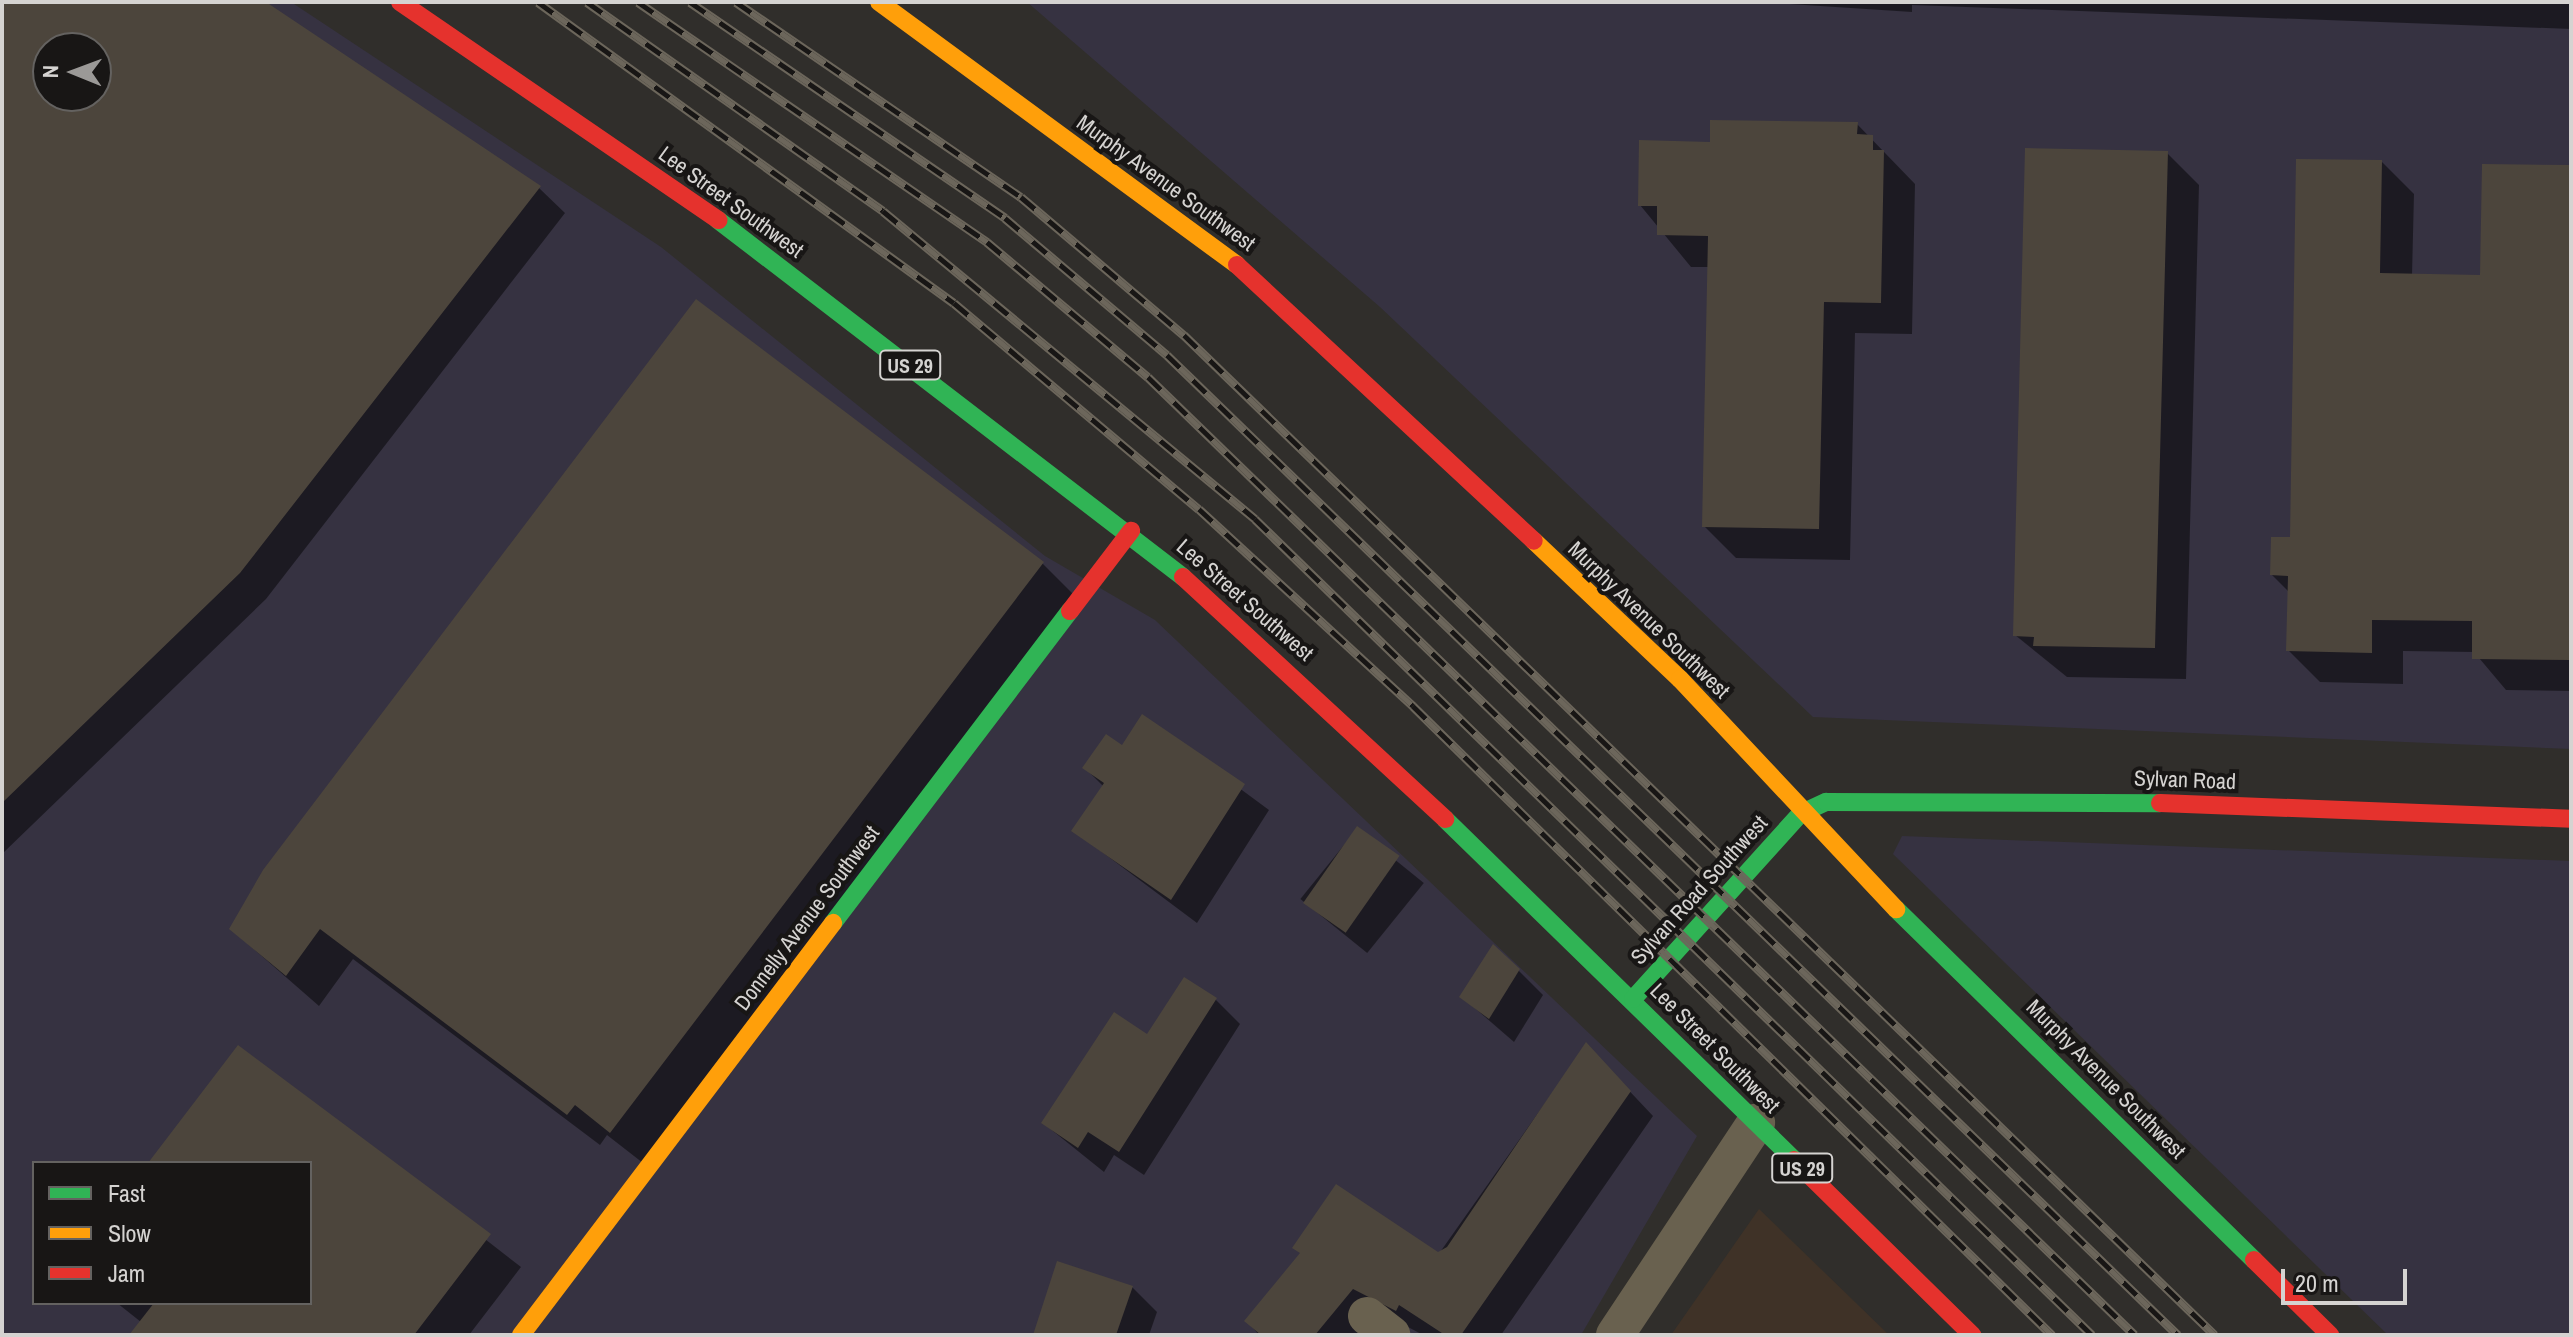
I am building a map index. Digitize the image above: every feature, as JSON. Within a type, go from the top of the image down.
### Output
[{"type":"main road","name":"Lee Street Southwest","points":[[400,2],[688,198],[1131,531],[1338,714],[1633,999],[1972,1335]]},
{"type":"main road","name":"Murphy Avenue Southwest","points":[[879,2],[1256,279],[1680,679],[1800,814],[2330,1335]]},
{"type":"main road","name":"Donnelly Avenue Southwest","points":[[521,1335],[1131,531]]},
{"type":"main road","name":"Sylvan Road","points":[[1800,814],[1866,797],[2039,798],[2571,819]]},
{"type":"main road","name":"Sylvan Road Southwest","points":[[1633,999],[1800,814]]},
{"type":"street","points":[[1615,1335],[1756,1123]]},
{"type":"shaded area","points":[[2,2],[291,2],[661,247],[1045,556],[1155,620],[1697,1136],[1581,1335],[2,1335]]},
{"type":"shaded area","points":[[1027,2],[2571,2],[2571,749],[1813,717],[1380,307]]},
{"type":"shaded area","points":[[1902,836],[2571,861],[2571,1335],[2388,1335],[1893,854]]},
{"type":"shaded area","points":[[1759,1209],[1889,1335],[1671,1335]]},
{"type":"building","points":[[2,2],[266,2],[541,186],[240,573],[2,803]]},
{"type":"building","points":[[1710,120],[1858,122],[1857,134],[1873,135],[1873,150],[1884,150],[1881,303],[1824,302],[1819,529],[1702,527],[1708,236],[1657,235],[1657,206],[1638,206],[1639,140],[1710,142]]},
{"type":"building","points":[[2025,148],[2168,151],[2155,648],[2033,646],[2034,637],[2013,636]]},
{"type":"building","points":[[2296,159],[2382,160],[2380,273],[2480,275],[2482,164],[2571,165],[2571,660],[2472,659],[2472,621],[2372,620],[2372,653],[2286,651],[2288,576],[2270,575],[2271,537],[2290,537]]},
{"type":"building","points":[[696,299],[1044,562],[610,1133],[575,1105],[567,1115],[320,929],[286,976],[229,929],[263,870]]},
{"type":"building","points":[[1142,714],[1245,784],[1171,900],[1071,831],[1104,783],[1082,768],[1106,734],[1122,745]]},
{"type":"building","points":[[1357,826],[1400,856],[1346,933],[1303,903]]},
{"type":"building","points":[[1493,944],[1520,969],[1489,1019],[1459,997]]},
{"type":"building","points":[[1184,977],[1217,998],[1119,1152],[1088,1132],[1078,1148],[1041,1123],[1114,1012],[1147,1034]]},
{"type":"building","points":[[1586,1042],[1631,1091],[1461,1335],[1445,1335],[1399,1305],[1396,1311],[1353,1289],[1315,1335],[1261,1335],[1244,1321],[1300,1253],[1292,1248],[1336,1184],[1438,1252],[1447,1247]]},
{"type":"building","points":[[238,1045],[491,1234],[414,1335],[129,1335],[152,1305],[312,1305],[312,1161],[150,1161]]},
{"type":"building","points":[[1057,1261],[1133,1286],[1116,1335],[1033,1335]]},
{"type":"railway","points":[[538,2],[954,303],[1199,509],[1413,706],[2052,1335]]},
{"type":"railway","points":[[587,2],[883,211],[1255,519],[2092,1335]]},
{"type":"railway","points":[[638,2],[987,242],[1148,377],[2135,1335]]},
{"type":"railway","points":[[690,2],[1005,218],[1167,355],[2178,1335]]},
{"type":"railway","points":[[736,2],[1021,197],[1184,335],[2215,1335]]},
{"type":"traffic: fast","points":[[718,220],[1183,577]]},
{"type":"traffic: fast","points":[[833,923],[1070,611]]},
{"type":"traffic: fast","points":[[1633,999],[1800,814],[1826,802],[2160,803]]},
{"type":"traffic: fast","points":[[1445,819],[1794,1160]]},
{"type":"traffic: fast","points":[[1896,909],[2254,1260]]},
{"type":"traffic: slow","points":[[879,2],[1237,265]]},
{"type":"traffic: slow","points":[[1534,541],[1680,679],[1896,909]]},
{"type":"traffic: slow","points":[[521,1335],[833,923]]},
{"type":"traffic: jam","points":[[400,2],[718,220]]},
{"type":"traffic: jam","points":[[1237,265],[1534,541]]},
{"type":"traffic: jam","points":[[1070,611],[1131,531]]},
{"type":"traffic: jam","points":[[1183,577],[1445,819]]},
{"type":"traffic: jam","points":[[2160,803],[2571,819]]},
{"type":"traffic: jam","points":[[1794,1160],[1972,1335]]},
{"type":"traffic: jam","points":[[2254,1260],[2330,1335]]}]
